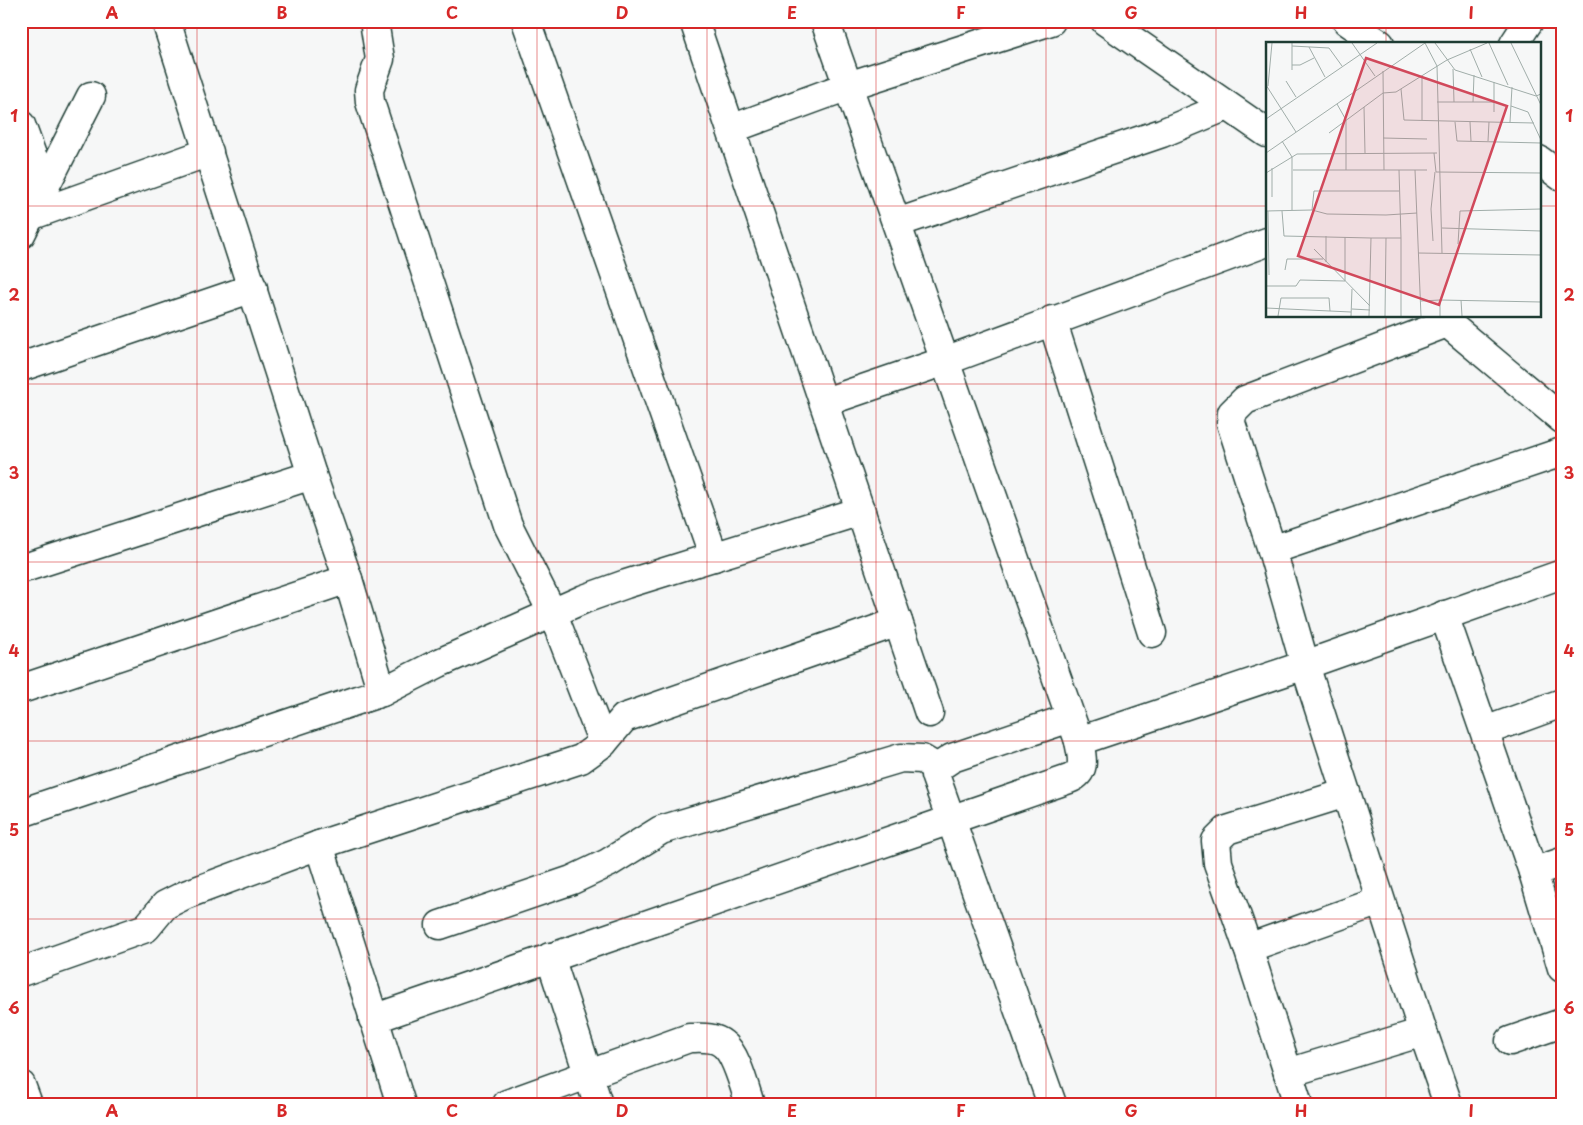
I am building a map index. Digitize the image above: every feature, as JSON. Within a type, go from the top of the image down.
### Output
[{"type":"street","points":[[166,21],[312,475],[348,579],[382,692]]},
{"type":"street","points":[[374,21],[380,59],[369,90],[370,102],[508,525],[553,614],[603,742]]},
{"type":"street","points":[[526,21],[714,557]]},
{"type":"street","points":[[694,21],[929,712]]},
{"type":"street","points":[[373,1019],[952,821],[1075,777],[1084,764],[1075,730],[825,21]]},
{"type":"street","points":[[731,129],[848,86],[1051,21]]},
{"type":"street","points":[[1105,21],[1266,132]]},
{"type":"street","points":[[1347,21],[1377,42]]},
{"type":"street","points":[[1515,42],[1529,21]]},
{"type":"street","points":[[26,225],[91,96]]},
{"type":"street","points":[[897,223],[1162,133],[1227,106]]},
{"type":"street","points":[[21,125],[44,188]]},
{"type":"street","points":[[26,225],[209,152]]},
{"type":"street","points":[[1540,161],[1562,177]]},
{"type":"street","points":[[825,402],[945,362],[1052,320],[1266,242]]},
{"type":"street","points":[[21,366],[253,288]]},
{"type":"street","points":[[1448,1104],[1380,901],[1305,666],[1272,550],[1231,423],[1232,413],[1245,400],[1443,319],[1562,419]]},
{"type":"street","points":[[1052,320],[1152,633]]},
{"type":"street","points":[[1272,550],[1562,452]]},
{"type":"street","points":[[21,568],[312,475]]},
{"type":"street","points":[[21,813],[382,692],[439,663],[626,584],[861,511]]},
{"type":"street","points":[[1052,1104],[935,776],[937,768],[952,758],[1075,730],[1305,666],[1562,574]]},
{"type":"street","points":[[21,689],[348,579]]},
{"type":"street","points":[[1444,615],[1485,731],[1562,968]]},
{"type":"street","points":[[21,972],[146,928],[170,902],[318,845],[581,760],[603,742],[624,718],[898,622]]},
{"type":"street","points":[[1485,731],[1562,703]]},
{"type":"street","points":[[440,925],[572,880],[608,863],[661,830],[901,758],[922,759],[937,768]]},
{"type":"street","points":[[1298,1104],[1248,948],[1218,863],[1216,842],[1221,834],[1227,830],[1346,793]]},
{"type":"street","points":[[318,845],[401,1104]]},
{"type":"street","points":[[1532,872],[1562,862]]},
{"type":"street","points":[[1248,948],[1380,901]]},
{"type":"street","points":[[550,957],[598,1104]]},
{"type":"street","points":[[1510,1041],[1562,1023]]},
{"type":"street","points":[[1288,1073],[1423,1032]]},
{"type":"street","points":[[507,1104],[689,1038],[707,1038],[723,1044],[732,1056],[750,1104]]},
{"type":"street","points":[[21,1084],[28,1104]]}]
